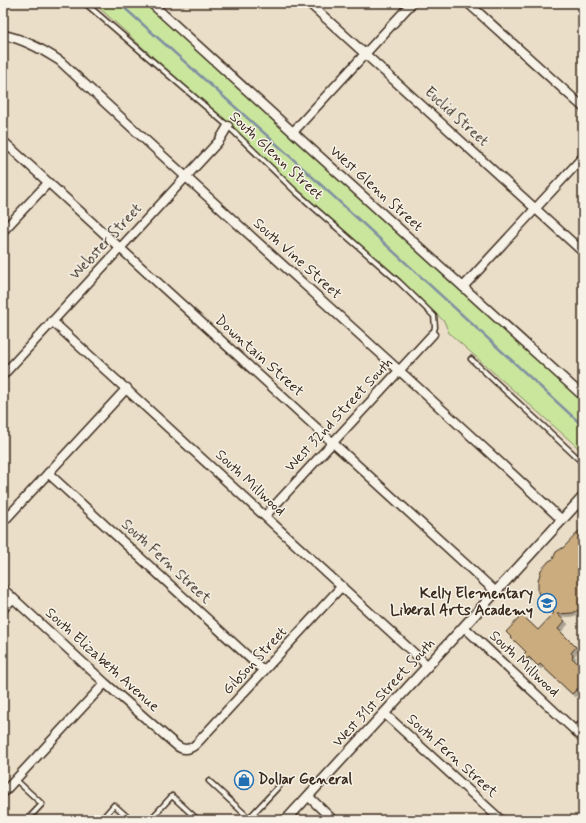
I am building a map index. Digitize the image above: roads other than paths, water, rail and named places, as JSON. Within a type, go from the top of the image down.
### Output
[{"type":"street","name":"West Glenn Street","points":[[151,3],[583,396]]},
{"type":"street","name":"Euclid Street","points":[[309,3],[583,252]]},
{"type":"street","points":[[293,132],[412,3]]},
{"type":"street","points":[[468,3],[583,107]]},
{"type":"street","name":"South Vine Street","points":[[3,35],[15,38],[38,48],[60,61],[562,520]]},
{"type":"street","name":"Webster Street","points":[[3,375],[219,140],[228,126]]},
{"type":"street","name":"Downtain Street","points":[[3,141],[334,442],[496,592]]},
{"type":"street","points":[[463,287],[583,157]]},
{"type":"street","points":[[3,231],[48,183]]},
{"type":"street","name":"South Millwood","points":[[52,321],[127,388],[428,666]]},
{"type":"street","name":"West 32nd Street South","points":[[265,516],[433,334]]},
{"type":"street","points":[[4,519],[127,388]]},
{"type":"street","name":"South Fern Street","points":[[48,473],[264,671]]},
{"type":"street","name":"West 31st Street South","points":[[286,820],[583,496]]},
{"type":"street","name":"Gibson Street","points":[[185,749],[194,746],[342,586]]},
{"type":"street","name":"South Elizabeth Avenue","points":[[3,588],[105,683],[178,748],[185,749]]},
{"type":"street","points":[[3,609],[13,598]]},
{"type":"street","name":"South Millwood","points":[[464,627],[583,738]]},
{"type":"street","points":[[3,793],[105,683]]},
{"type":"street","name":"South Fern Street","points":[[384,713],[501,820]]},
{"type":"street","points":[[576,731],[583,724]]},
{"type":"street","points":[[308,796],[333,820]]},
{"type":"lane","name":"South Glenn Street","points":[[85,3],[228,126],[296,192],[399,282],[434,316],[436,327],[433,334]]},
{"type":"lane","points":[[471,359],[583,463]]},
{"type":"lane","points":[[16,780],[42,804],[27,820]]},
{"type":"lane","points":[[209,781],[250,819],[280,785]]},
{"type":"lane","points":[[150,820],[172,796],[198,820]]},
{"type":"lane","points":[[101,820],[114,805],[131,820]]},
{"type":"waterway","points":[[119,3],[282,149],[583,426]]},
{"type":"place","name":"Kelly Elementary Liberal Arts Academy","points":[[547,603]]},
{"type":"place","name":"Dollar General","points":[[244,780]]}]
